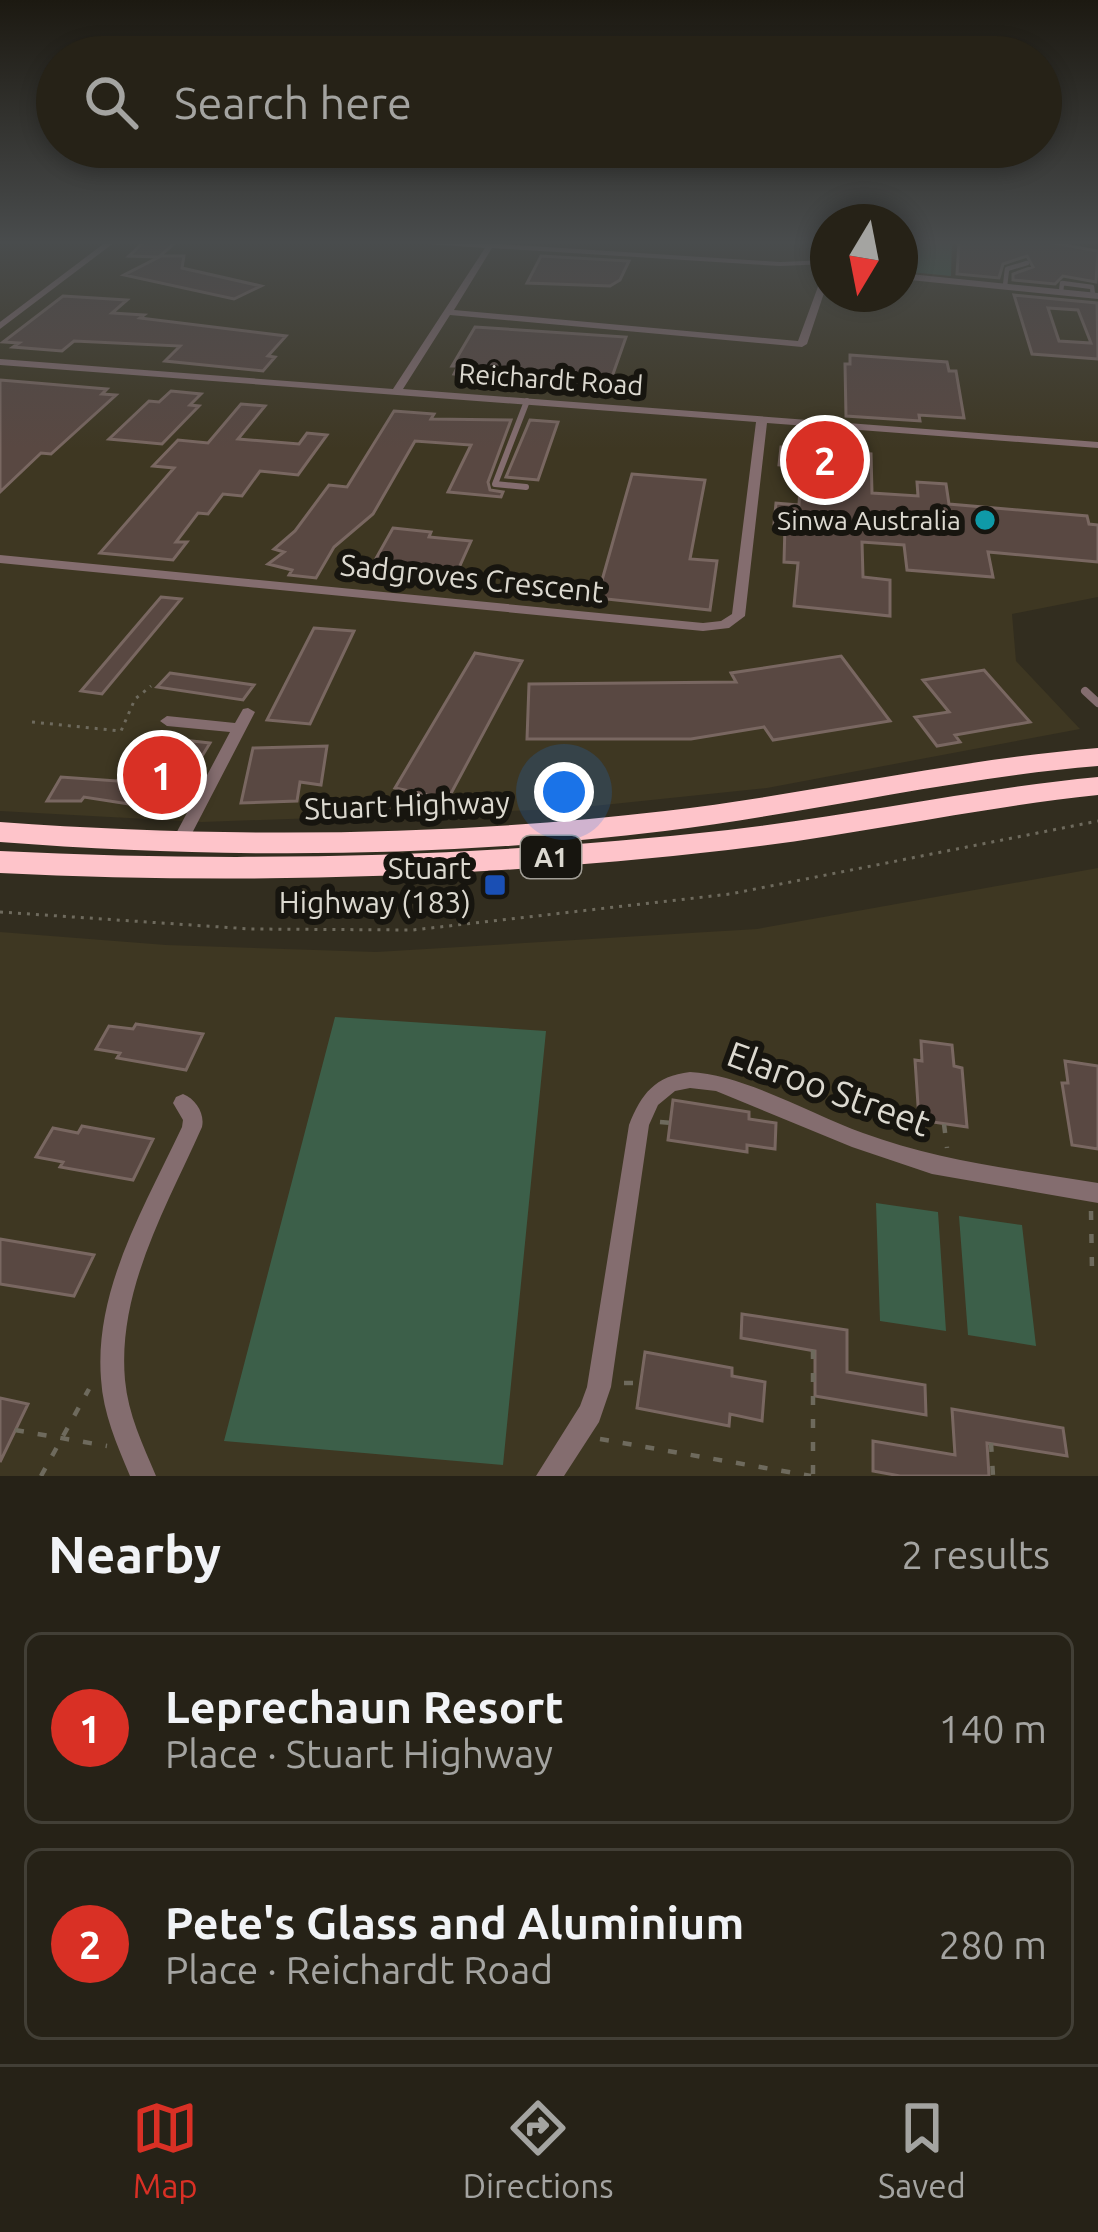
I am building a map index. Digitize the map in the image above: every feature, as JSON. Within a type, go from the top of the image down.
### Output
[{"type":"highway","name":"Stuart Highway","points":[[0,862],[256,871],[483,862],[1093,755]]},
{"type":"highway","name":"Stuart Highway","points":[[0,832],[180,841],[668,833],[1098,786]]},
{"type":"street","points":[[397,392],[448,312],[802,344],[814,312]]},
{"type":"street","name":"Reichardt Road","points":[[0,362],[1098,445]]},
{"type":"street","name":"Sadgroves Crescent","points":[[0,559],[703,627],[724,625],[738,616],[762,419]]},
{"type":"street","points":[[180,841],[248,712]]},
{"type":"street","points":[[167,721],[239,728]]},
{"type":"street","name":"Elaroo Street","points":[[549,1476],[590,1413],[605,1366],[639,1125],[646,1103],[666,1083],[695,1078],[718,1083],[859,1141],[932,1165],[1096,1192]]},
{"type":"street","points":[[142,1476],[124,1437],[111,1381],[109,1341],[121,1295],[192,1127],[194,1118],[183,1103]]},
{"type":"lane","points":[[526,487],[495,484],[527,401]]},
{"type":"lane","points":[[1085,691],[1098,703]]},
{"type":"path","points":[[32,722],[121,731],[135,700],[151,686]]},
{"type":"path","points":[[0,912],[250,929],[413,930],[730,894],[1098,821]]},
{"type":"path","points":[[1092,1271],[1089,1231],[1096,1192]]},
{"type":"path","points":[[577,1435],[812,1476],[813,1350]]},
{"type":"path","points":[[40,1476],[89,1389],[111,1381]]},
{"type":"path","points":[[15,1430],[102,1448],[124,1437]]},
{"type":"path","points":[[991,1444],[993,1476]]},
{"type":"shaded area","points":[[0,311],[1098,311],[1098,597],[1012,614],[1016,661],[1080,729],[767,788],[565,809],[202,822],[0,811]]},
{"type":"shaded area","points":[[1098,868],[1098,1476],[0,1476],[0,932],[166,945],[376,952],[757,929]]},
{"type":"green space","points":[[335,1017],[546,1031],[503,1465],[224,1441]]},
{"type":"green space","points":[[876,1203],[938,1212],[946,1331],[880,1321]]},
{"type":"green space","points":[[959,1216],[1022,1225],[1036,1346],[968,1335]]},
{"type":"building","points":[[44,311],[114,311],[286,336],[268,356],[275,357],[263,371],[165,361],[180,346],[74,341],[62,351],[3,342]]},
{"type":"building","points":[[1019,311],[1049,311],[1059,341],[1091,343],[1078,311],[1097,311],[1098,359],[1032,354]]},
{"type":"building","points":[[475,327],[626,337],[612,377],[579,375],[574,388],[454,374],[458,366],[452,366]]},
{"type":"building","points":[[850,355],[947,362],[949,371],[956,371],[964,418],[919,415],[920,421],[846,416],[845,364],[850,364]]},
{"type":"building","points":[[0,380],[107,389],[102,394],[116,395],[51,454],[41,453],[0,492]]},
{"type":"building","points":[[171,391],[201,394],[190,405],[199,406],[162,444],[109,439],[149,401],[159,402]]},
{"type":"building","points":[[241,404],[265,406],[238,439],[299,444],[307,433],[327,435],[298,475],[260,471],[242,496],[223,494],[208,514],[198,513],[176,542],[187,542],[173,560],[100,553],[174,468],[153,466],[178,440],[208,443]]},
{"type":"building","points":[[394,411],[434,414],[431,419],[511,420],[488,482],[490,490],[503,492],[501,497],[448,492],[471,445],[415,441],[373,514],[334,547],[316,578],[289,575],[292,570],[268,564],[284,552],[274,549],[295,531],[329,485],[347,487]]},
{"type":"building","points":[[530,420],[558,422],[538,480],[506,477]]},
{"type":"building","points":[[781,447],[871,454],[872,493],[918,496],[917,482],[946,484],[949,504],[1087,516],[1089,524],[1098,525],[1098,562],[988,552],[993,577],[907,570],[904,545],[862,542],[863,577],[890,580],[890,616],[794,606],[798,563],[784,562],[785,525],[774,524],[776,503],[799,505],[801,467],[779,465]]},
{"type":"building","points":[[632,474],[705,480],[690,559],[717,561],[710,610],[597,598]]},
{"type":"building","points":[[393,528],[471,541],[458,570],[429,567],[424,577],[396,575],[401,565],[374,562]]},
{"type":"building","points":[[161,597],[181,599],[102,694],[81,691]]},
{"type":"building","points":[[314,628],[354,631],[310,724],[267,720]]},
{"type":"building","points":[[475,653],[522,661],[448,799],[395,788]]},
{"type":"building","points":[[841,656],[890,721],[773,740],[764,727],[691,739],[527,739],[529,684],[736,682],[731,673]]},
{"type":"building","points":[[984,670],[1030,722],[955,735],[960,742],[937,746],[915,717],[949,712],[923,680]]},
{"type":"building","points":[[170,673],[254,685],[243,700],[157,687]]},
{"type":"building","points":[[165,738],[210,743],[193,771],[203,772],[193,791],[181,790],[168,810],[84,797],[81,801],[47,801],[61,777],[117,781],[134,756],[151,758]]},
{"type":"building","points":[[327,746],[321,785],[300,782],[297,801],[241,803],[253,748]]},
{"type":"building","points":[[136,1024],[203,1034],[186,1070],[117,1058],[120,1053],[96,1049],[109,1026],[133,1029]]},
{"type":"building","points":[[921,1041],[952,1045],[954,1066],[962,1068],[967,1127],[919,1120],[915,1060],[922,1061]]},
{"type":"building","points":[[1065,1061],[1098,1066],[1098,1149],[1072,1145],[1062,1083],[1068,1083]]},
{"type":"building","points":[[673,1100],[749,1112],[749,1119],[776,1123],[775,1149],[747,1145],[747,1152],[668,1140]]},
{"type":"building","points":[[82,1126],[153,1139],[133,1180],[60,1167],[63,1162],[36,1157],[53,1128],[78,1133]]},
{"type":"building","points":[[0,1239],[94,1255],[74,1296],[0,1284]]},
{"type":"building","points":[[742,1314],[847,1330],[847,1372],[925,1385],[926,1415],[815,1396],[815,1351],[741,1338]]},
{"type":"building","points":[[645,1352],[732,1368],[732,1376],[765,1382],[762,1421],[730,1414],[729,1426],[637,1408]]},
{"type":"building","points":[[0,1398],[28,1404],[0,1462]]},
{"type":"building","points":[[952,1409],[1063,1428],[1067,1456],[987,1443],[989,1476],[900,1476],[873,1471],[873,1441],[955,1455]]},
{"type":"place","name":"Pete's Glass and Aluminium","points":[[825,460]]},
{"type":"place","name":"Sinwa Australia","points":[[985,520]]},
{"type":"place","name":"Leprechaun Resort","points":[[162,775]]},
{"type":"place","name":"Stuart Highway (183)","points":[[495,885]]}]
